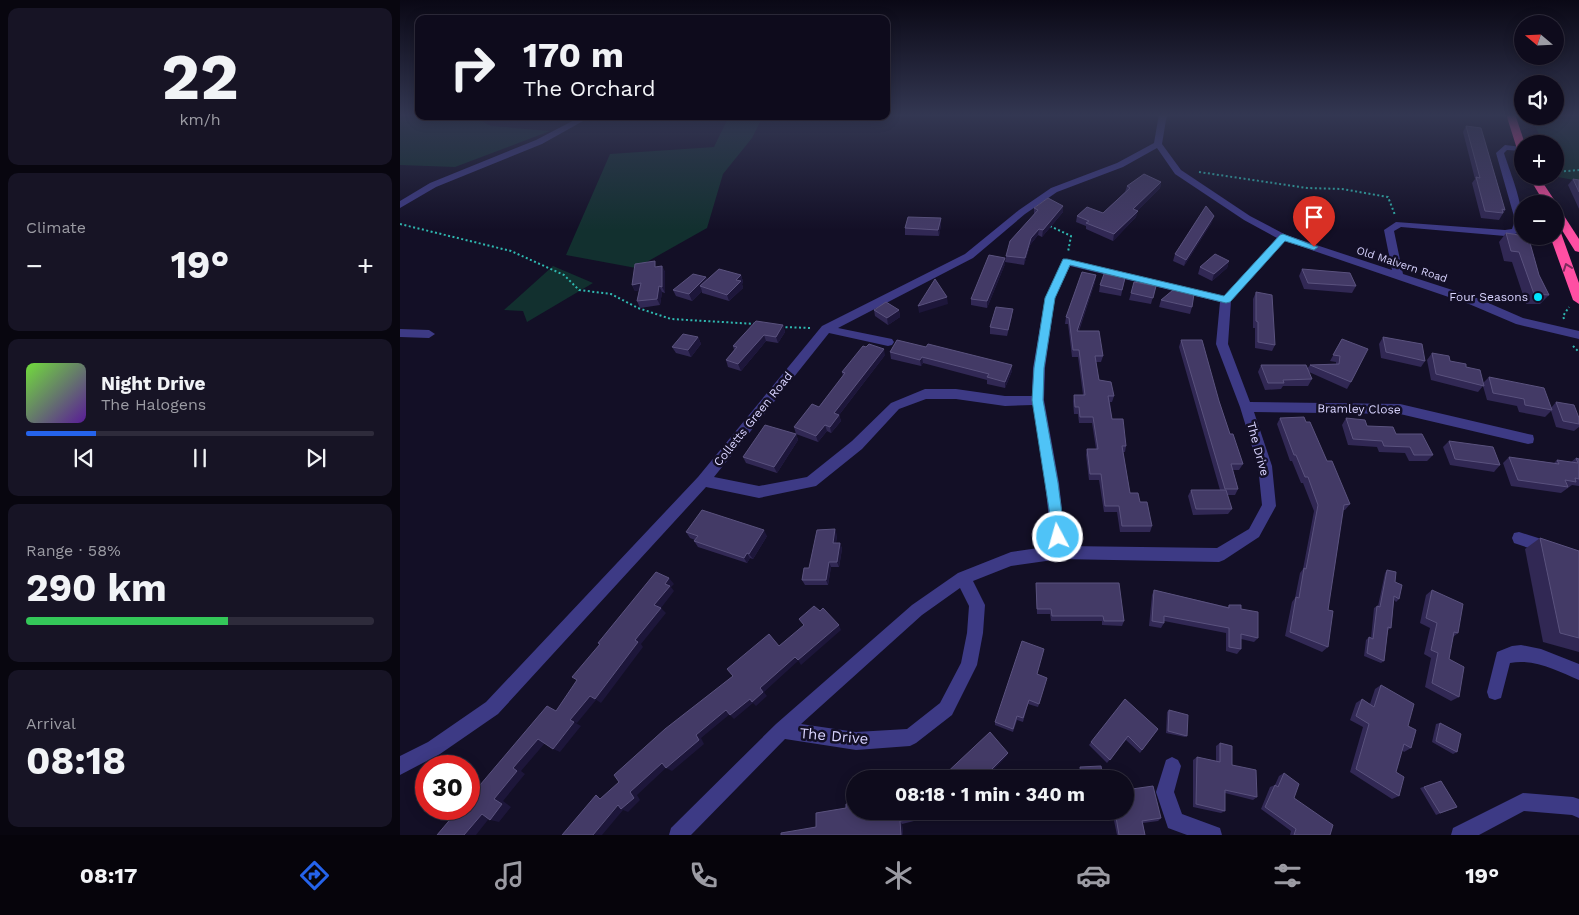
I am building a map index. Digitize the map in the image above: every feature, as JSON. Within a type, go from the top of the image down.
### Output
[{"type":"highway","points":[[1564,224],[1579,248]]},
{"type":"highway","points":[[1559,245],[1579,300]]},
{"type":"street","points":[[400,205],[440,182],[512,153]]},
{"type":"street","name":"Colletts Green Road","points":[[400,766],[434,748],[492,708],[703,481],[826,329],[969,256],[1022,212],[1054,190],[1120,165],[1142,153]]},
{"type":"street","name":"Old Malvern Road","points":[[1164,153],[1178,172],[1247,218],[1283,237],[1474,301],[1520,321],[1579,335]]},
{"type":"street","points":[[1398,275],[1389,230],[1399,224],[1505,233],[1516,231],[1520,220],[1500,153]]},
{"type":"street","points":[[1060,552],[1052,483],[1038,400],[1039,368],[1050,298],[1067,262],[1226,300],[1283,237]]},
{"type":"street","name":"The Drive","points":[[678,835],[782,730],[917,610],[963,578],[1011,559],[1060,552],[1219,555],[1254,533],[1269,506],[1265,466],[1222,344],[1226,300]]},
{"type":"street","points":[[826,329],[888,342]]},
{"type":"street","points":[[400,333],[429,334]]},
{"type":"street","points":[[703,481],[760,492],[811,482],[857,445],[895,406],[925,394],[956,394],[1005,401],[1038,400]]},
{"type":"street","name":"Bramley Close","points":[[1246,408],[1400,409],[1528,439]]},
{"type":"street","points":[[1519,538],[1579,558]]},
{"type":"street","name":"The Drive","points":[[782,730],[856,741],[910,737],[946,709],[969,664],[976,634],[977,605],[963,578]]},
{"type":"street","points":[[1495,692],[1503,658],[1512,653],[1534,656],[1579,672]]},
{"type":"street","points":[[1172,766],[1165,792],[1175,821],[1213,835]]},
{"type":"street","points":[[1460,835],[1523,802],[1573,806],[1579,809]]},
{"type":"path","points":[[1564,171],[1579,170]]},
{"type":"path","points":[[1178,172],[1205,171],[1307,188],[1342,189],[1388,197],[1399,224]]},
{"type":"path","points":[[400,224],[511,252],[564,276],[579,290],[612,294],[638,308],[671,319],[764,325]]},
{"type":"path","points":[[1047,224],[1071,236],[1067,262]]},
{"type":"path","points":[[780,326],[826,329]]},
{"type":"green space","points":[[400,153],[492,153],[455,167],[400,165]]},
{"type":"green space","points":[[740,153],[723,174],[707,228],[636,268],[566,255],[610,154]]},
{"type":"green space","points":[[1564,153],[1579,153],[1579,181],[1564,178]]},
{"type":"green space","points":[[553,266],[593,283],[527,322],[523,311],[504,310]]},
{"type":"building","points":[[1473,153],[1488,153],[1505,210],[1502,209],[1503,213],[1485,211],[1476,177],[1480,178]]},
{"type":"building","points":[[1144,174],[1161,182],[1133,209],[1138,211],[1114,234],[1086,223],[1089,221],[1077,216],[1087,207],[1103,213],[1130,188],[1127,186]]},
{"type":"building","points":[[1573,179],[1579,180],[1579,192]]},
{"type":"building","points":[[1048,198],[1063,206],[1043,230],[1039,229],[1031,238],[1025,258],[1006,256],[1010,241],[1038,210],[1034,208]]},
{"type":"building","points":[[1206,206],[1214,216],[1186,260],[1175,254]]},
{"type":"building","points":[[908,217],[941,218],[938,230],[905,228]]},
{"type":"building","points":[[1506,233],[1514,234],[1514,245],[1531,245],[1539,275],[1549,295],[1534,294],[1519,252],[1511,251]]},
{"type":"building","points":[[1215,254],[1229,261],[1214,274],[1200,267]]},
{"type":"building","points":[[989,255],[1005,258],[987,301],[971,299]]},
{"type":"building","points":[[655,261],[655,267],[662,266],[662,287],[659,286],[657,299],[637,301],[641,283],[632,285],[635,264]]},
{"type":"building","points":[[719,269],[741,275],[736,280],[741,281],[727,295],[700,286]]},
{"type":"building","points":[[1302,269],[1350,273],[1356,286],[1308,283]]},
{"type":"building","points":[[1082,272],[1096,275],[1077,331],[1099,331],[1103,356],[1095,356],[1099,380],[1111,382],[1114,396],[1108,396],[1112,419],[1123,419],[1126,446],[1122,446],[1130,493],[1138,493],[1140,502],[1147,502],[1152,526],[1122,526],[1119,506],[1105,506],[1101,474],[1090,474],[1087,449],[1098,449],[1093,417],[1080,417],[1079,407],[1075,407],[1074,395],[1085,395],[1079,350],[1073,350],[1069,318],[1066,317]]},
{"type":"building","points":[[693,274],[706,277],[689,294],[673,290]]},
{"type":"building","points":[[1104,274],[1125,278],[1122,290],[1100,285]]},
{"type":"building","points":[[935,279],[947,297],[918,306]]},
{"type":"building","points":[[1134,282],[1156,286],[1153,298],[1131,293]]},
{"type":"building","points":[[1173,290],[1194,294],[1192,307],[1161,300]]},
{"type":"building","points":[[1256,292],[1272,295],[1275,345],[1258,342]]},
{"type":"building","points":[[886,302],[899,310],[887,318],[874,310]]},
{"type":"building","points":[[996,307],[1013,309],[1008,330],[990,327]]},
{"type":"building","points":[[756,321],[783,325],[776,337],[764,335],[738,364],[726,360],[737,347],[733,346]]},
{"type":"building","points":[[683,334],[698,337],[688,350],[672,347]]},
{"type":"building","points":[[1383,337],[1422,344],[1425,361],[1386,352]]},
{"type":"building","points":[[1342,339],[1368,349],[1351,382],[1310,365],[1339,364],[1340,356],[1333,355]]},
{"type":"building","points":[[897,340],[926,347],[928,344],[1012,365],[1005,382],[987,377],[989,374],[922,357],[920,360],[890,352]]},
{"type":"building","points":[[1181,340],[1202,340],[1219,401],[1243,464],[1231,464],[1238,489],[1225,489]]},
{"type":"building","points":[[869,344],[884,349],[834,413],[839,415],[830,427],[825,425],[816,436],[794,427],[812,404],[819,407],[845,373],[842,372],[863,346],[866,347]]},
{"type":"building","points":[[1432,353],[1449,356],[1450,361],[1466,364],[1466,367],[1480,370],[1484,386],[1436,374]]},
{"type":"building","points":[[1261,365],[1306,365],[1312,379],[1283,380],[1284,383],[1268,383]]},
{"type":"building","points":[[1489,377],[1544,388],[1552,410],[1525,405],[1524,399],[1493,393]]},
{"type":"building","points":[[1556,402],[1574,405],[1579,418],[1579,424],[1563,421]]},
{"type":"building","points":[[1304,417],[1306,422],[1310,422],[1327,461],[1332,461],[1350,504],[1344,505],[1328,610],[1333,611],[1328,647],[1290,632],[1296,597],[1299,598],[1304,568],[1306,569],[1318,505],[1308,477],[1305,477],[1296,455],[1294,455],[1280,418]]},
{"type":"building","points":[[1346,418],[1365,420],[1367,426],[1393,427],[1396,434],[1422,434],[1433,455],[1414,455],[1410,447],[1384,446],[1382,441],[1353,439]]},
{"type":"building","points":[[765,425],[796,434],[774,467],[743,457]]},
{"type":"building","points":[[1449,441],[1493,447],[1500,465],[1455,459]]},
{"type":"building","points":[[1509,457],[1559,464],[1557,460],[1578,463],[1576,458],[1579,459],[1579,479],[1575,478],[1576,482],[1565,480],[1568,487],[1518,480]]},
{"type":"building","points":[[1191,490],[1226,490],[1232,509],[1196,509]]},
{"type":"building","points":[[702,510],[764,530],[749,554],[747,553],[744,558],[694,541],[698,536],[686,532]]},
{"type":"building","points":[[835,529],[833,543],[840,543],[837,562],[829,562],[826,580],[802,580],[804,568],[809,568],[817,530]]},
{"type":"building","points":[[1540,538],[1579,551],[1579,638],[1560,633]]},
{"type":"building","points":[[1387,570],[1396,572],[1395,582],[1402,585],[1399,599],[1394,596],[1391,628],[1388,627],[1384,661],[1367,653],[1369,637],[1373,639],[1377,606],[1380,607]]},
{"type":"building","points":[[656,572],[669,578],[665,584],[670,586],[654,605],[661,608],[635,640],[638,642],[595,699],[590,696],[570,720],[574,722],[553,749],[538,739],[513,768],[517,771],[494,799],[502,804],[490,820],[482,814],[480,816],[480,785],[547,706],[556,711],[577,680],[572,677],[600,644],[598,643]]},
{"type":"building","points":[[1036,583],[1119,583],[1124,621],[1104,621],[1103,616],[1052,616],[1051,609],[1037,609]]},
{"type":"building","points":[[1154,590],[1229,608],[1229,605],[1241,605],[1241,609],[1258,612],[1258,638],[1241,634],[1241,649],[1229,647],[1229,628],[1164,616],[1164,623],[1152,621]]},
{"type":"building","points":[[1432,590],[1463,604],[1458,633],[1454,632],[1449,659],[1464,667],[1459,697],[1432,683],[1438,653],[1431,650],[1437,623],[1426,618]]},
{"type":"building","points":[[814,606],[820,611],[823,608],[839,625],[798,660],[795,657],[760,688],[763,692],[752,702],[750,699],[730,715],[726,710],[696,735],[699,740],[666,768],[662,763],[630,792],[634,798],[621,809],[618,805],[593,835],[562,835],[596,795],[600,799],[619,782],[614,775],[665,729],[733,676],[727,669],[769,634],[779,646],[804,625],[799,619]]},
{"type":"building","points":[[1022,641],[1044,649],[1037,674],[1047,678],[1039,704],[1029,700],[1023,718],[1017,716],[1013,729],[995,722]]},
{"type":"building","points":[[1381,685],[1414,704],[1408,726],[1416,730],[1411,748],[1404,744],[1396,772],[1404,777],[1399,796],[1356,769],[1369,724],[1356,716],[1362,699],[1374,707]]},
{"type":"building","points":[[1125,699],[1158,729],[1142,750],[1128,736],[1110,760],[1091,742]]},
{"type":"building","points":[[1169,710],[1188,715],[1187,736],[1168,731]]},
{"type":"building","points":[[1440,723],[1461,734],[1457,752],[1436,741]]},
{"type":"building","points":[[990,732],[1008,753],[991,770],[950,770]]},
{"type":"building","points":[[1220,743],[1232,746],[1232,765],[1256,770],[1257,797],[1225,790],[1225,811],[1196,804],[1197,757],[1220,762]]},
{"type":"building","points":[[1101,766],[1102,770],[1080,770],[1080,767]]},
{"type":"building","points":[[1284,773],[1299,784],[1294,798],[1333,825],[1330,835],[1294,835],[1296,829],[1265,807],[1275,785],[1278,787]]},
{"type":"building","points":[[1441,781],[1457,807],[1440,813],[1424,787]]},
{"type":"building","points":[[1153,786],[1161,818],[1142,821],[1145,835],[1119,835],[1116,820],[1134,820],[1134,789]]},
{"type":"building","points":[[846,808],[846,820],[906,820],[900,821],[901,835],[781,835],[781,833],[816,827],[816,813]]},
{"type":"building","points":[[450,820],[477,820],[464,835],[437,835]]},
{"type":"place","name":"Four Seasons","points":[[1538,297]]},
{"type":"route","points":[[1058,537],[1052,483],[1038,400],[1039,368],[1050,298],[1067,262],[1226,300],[1283,237],[1314,247]]}]
